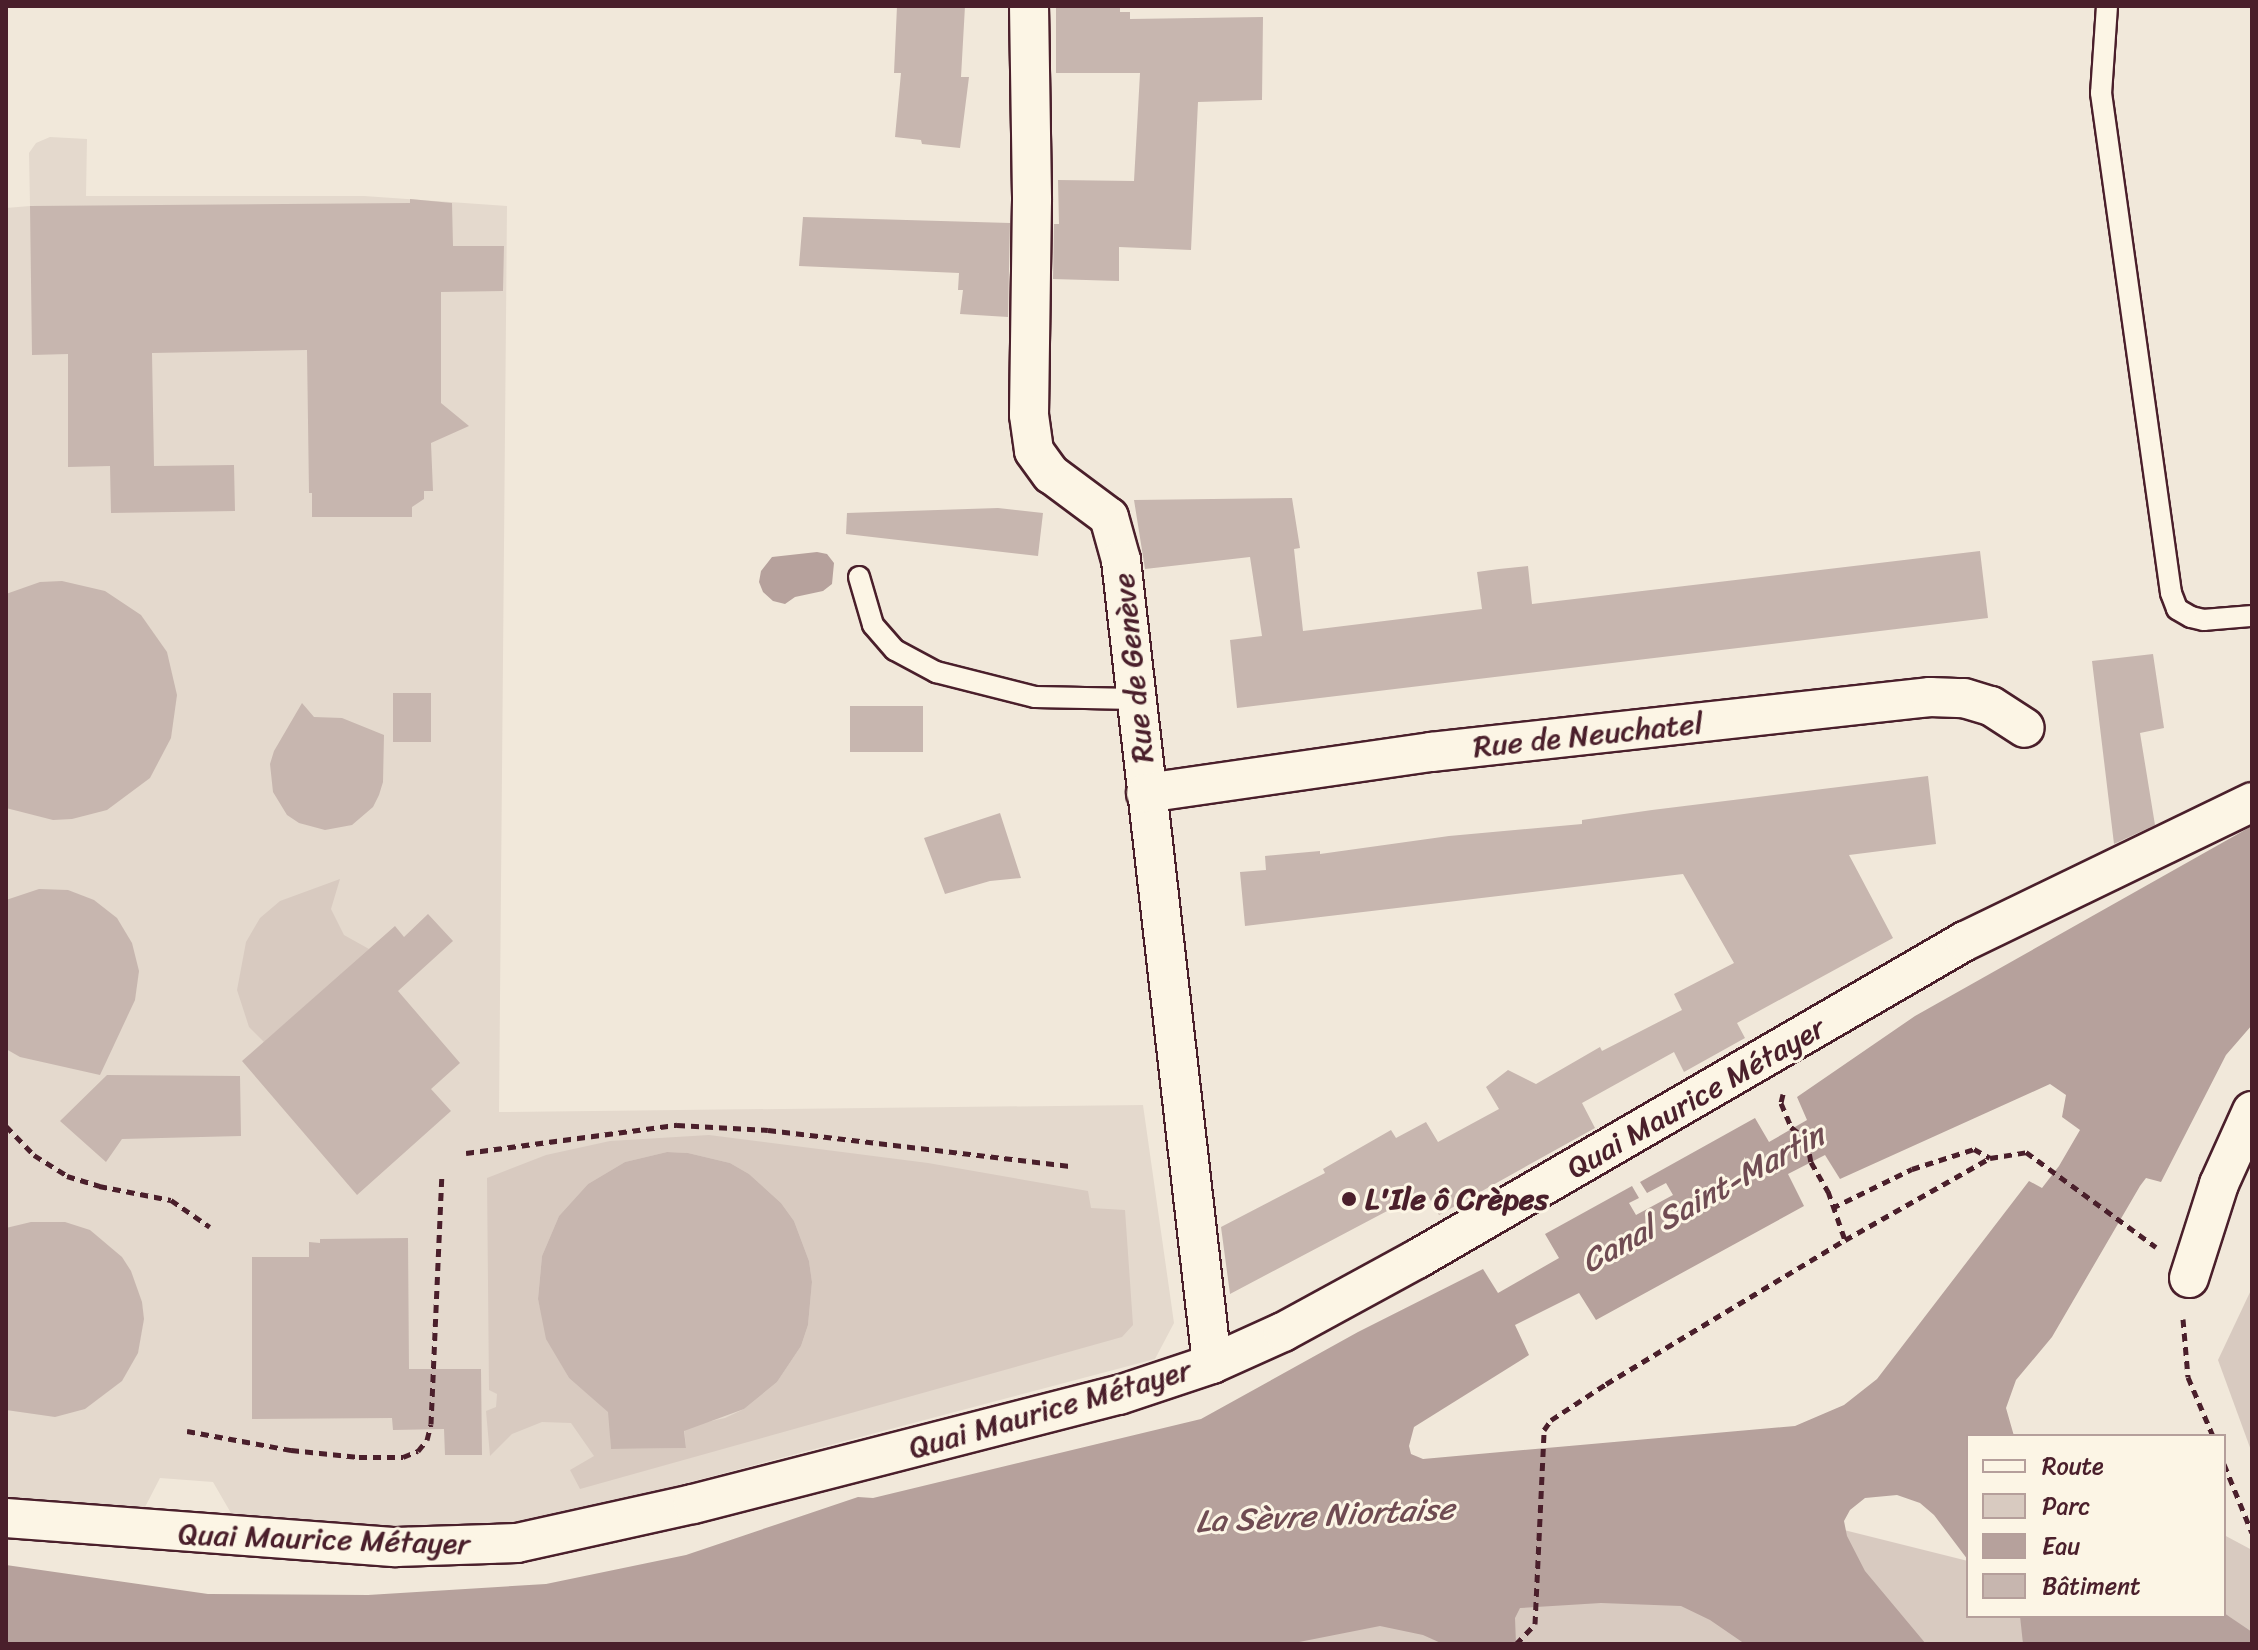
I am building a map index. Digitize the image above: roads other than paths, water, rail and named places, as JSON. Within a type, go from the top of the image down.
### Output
[{"type":"street","name":"Rue de Genève","points":[[1029,6],[1029,415],[1034,451],[1051,474],[1109,517],[1121,560],[1212,1364]]},
{"type":"street","name":"Rue de Neuchatel","points":[[1146,793],[1431,752],[1930,697],[1964,698],[1991,706],[2025,728]]},
{"type":"street","name":"Quai Maurice Métayer","points":[[6,1518],[396,1547],[517,1543],[693,1504],[1104,1399],[1212,1364],[1283,1332],[1417,1259],[1965,941],[2252,802]]},
{"type":"street","points":[[2189,1278],[2219,1184],[2252,1111]]},
{"type":"lane","points":[[2107,6],[2101,93],[2171,593],[2177,609],[2191,617],[2204,620],[2252,616]]},
{"type":"lane","points":[[859,577],[873,625],[895,650],[936,672],[1035,697],[1135,699]]},
{"type":"water","points":[[817,552],[827,554],[834,563],[832,584],[823,591],[795,597],[785,604],[773,601],[763,592],[759,582],[761,571],[772,557]]},
{"type":"water","points":[[2252,826],[2252,1025],[2226,1055],[2161,1182],[2146,1178],[2140,1186],[2052,1337],[2016,1380],[2006,1408],[2013,1434],[1966,1434],[1966,1557],[1934,1515],[1920,1503],[1897,1495],[1865,1498],[1850,1510],[1844,1521],[1847,1536],[1865,1571],[1926,1644],[1745,1644],[1710,1620],[1681,1606],[1601,1603],[1520,1608],[1515,1618],[1516,1644],[1443,1644],[1423,1635],[1380,1626],[1289,1644],[6,1644],[6,1565],[208,1594],[368,1595],[546,1584],[686,1555],[858,1497],[873,1498],[1201,1419],[1358,1332],[1483,1269],[1498,1293],[1559,1258],[1545,1234],[1632,1186],[1639,1198],[1629,1203],[1636,1215],[1673,1195],[1666,1183],[1647,1193],[1640,1182],[1755,1118],[1769,1142],[1807,1120],[1797,1097],[1915,1016]],"holes":[[[2050,1084],[2066,1095],[2062,1117],[2080,1130],[2059,1166],[2042,1188],[2029,1181],[1877,1379],[1844,1405],[1795,1426],[1423,1459],[1411,1454],[1409,1446],[1414,1427],[1529,1355],[1515,1325],[1579,1293],[1596,1320],[1804,1206],[1788,1174],[1825,1155],[1840,1179]]]},
{"type":"water","points":[[2226,1614],[2252,1632],[2252,1644],[2023,1644],[2020,1618],[2226,1618]]},
{"type":"place","name":"L'Ile ô Crèpes","points":[[1349,1199]]},
{"type":"water label","name":"Canal Saint-Martin","points":[[1703,1199]]},
{"type":"water label","name":"La Sèvre Niortaise","points":[[1325,1516]]}]
